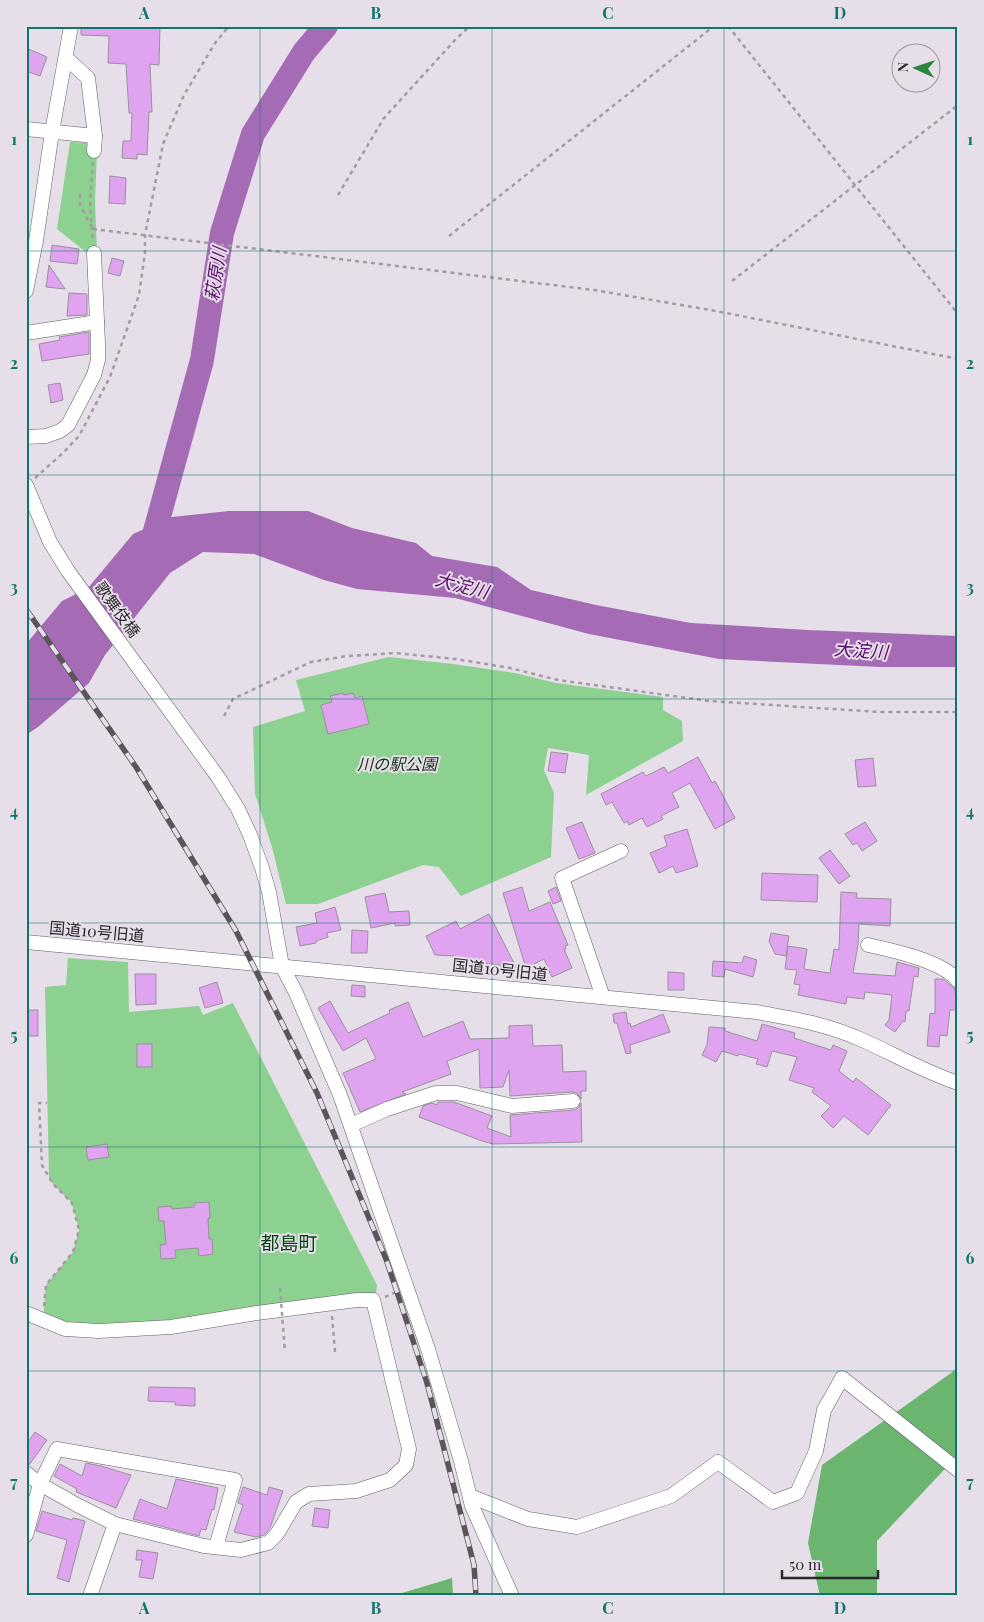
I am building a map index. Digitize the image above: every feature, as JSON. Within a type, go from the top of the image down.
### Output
[{"type":"street","points":[[26,291],[31,241],[72,26]]},
{"type":"street","points":[[66,58],[88,78],[95,136],[94,151]]},
{"type":"street","points":[[26,129],[95,136]]},
{"type":"street","points":[[26,437],[46,436],[60,431],[68,425],[94,375],[98,360],[94,253]]},
{"type":"street","points":[[26,333],[97,322]]},
{"type":"street","name":"歌舞伎橋","points":[[26,485],[50,542],[68,571],[218,777],[238,809],[250,835],[269,892],[282,966],[337,1086],[428,1349],[461,1460],[472,1506],[512,1596]]},
{"type":"street","points":[[603,997],[562,878],[622,851]]},
{"type":"street","name":"国道10号旧道","points":[[26,942],[756,1012],[793,1018],[824,1026],[858,1038],[939,1077],[958,1083]]},
{"type":"street","points":[[868,945],[898,951],[944,969],[958,981]]},
{"type":"street","points":[[351,1125],[387,1109],[436,1093],[457,1093],[512,1106],[573,1102]]},
{"type":"street","points":[[26,1313],[65,1329],[99,1332],[171,1327],[357,1300],[373,1300],[409,1449],[406,1465],[390,1480],[356,1491],[309,1494],[296,1502],[277,1534],[268,1543],[241,1550],[204,1546],[116,1524],[77,1505],[40,1484],[26,1473]]},
{"type":"street","points":[[470,1496],[528,1520],[577,1527],[671,1496],[718,1462],[774,1502],[797,1493],[816,1451],[824,1410],[842,1378],[958,1470]]},
{"type":"street","points":[[26,1535],[40,1484],[58,1449],[235,1480],[216,1548]]},
{"type":"street","points":[[90,1596],[116,1524]]},
{"type":"path","points":[[110,377],[139,295],[145,253],[145,235],[164,144],[184,95],[216,43],[229,26]]},
{"type":"path","points":[[338,194],[384,118],[470,26]]},
{"type":"path","points":[[449,236],[714,26]]},
{"type":"path","points":[[728,26],[958,314]]},
{"type":"path","points":[[732,281],[958,105]]},
{"type":"path","points":[[93,229],[90,202],[94,151]]},
{"type":"path","points":[[80,194],[80,204],[93,229]]},
{"type":"path","points":[[93,229],[594,290],[716,311],[958,359]]},
{"type":"path","points":[[26,485],[64,452]]},
{"type":"path","points":[[224,716],[234,700],[311,662],[347,656],[395,653],[456,659],[510,668],[558,680],[709,701],[880,712],[958,712]]},
{"type":"path","points":[[42,1320],[46,1285],[73,1252],[79,1230],[72,1203],[53,1184],[42,1165],[39,1103],[47,1103]]},
{"type":"path","points":[[374,1301],[407,1286]]},
{"type":"path","points":[[280,1288],[285,1352]]},
{"type":"path","points":[[331,1304],[335,1352]]},
{"type":"green space","points":[[70,142],[91,143],[97,151],[95,201],[97,253],[87,253],[57,229]]},
{"type":"green space","name":"川の駅公園","points":[[389,657],[515,673],[556,683],[663,697],[663,710],[682,721],[683,741],[586,795],[589,755],[548,748],[544,770],[554,793],[551,857],[461,896],[439,867],[423,865],[318,904],[286,904],[272,847],[255,794],[253,727],[305,711],[296,680]]},
{"type":"green space","points":[[68,958],[128,962],[129,1012],[199,1006],[203,1015],[233,1003],[377,1285],[375,1301],[99,1331],[43,1320],[46,1285],[73,1252],[79,1230],[72,1203],[53,1184],[49,1177],[45,987],[66,985]]},
{"type":"green space","points":[[958,1368],[958,1455],[877,1541],[877,1596],[820,1596],[808,1543],[822,1465]]},
{"type":"green space","points":[[452,1578],[453,1596],[392,1596]]},
{"type":"water","name":"大淀川","points":[[229,511],[308,511],[352,528],[416,543],[432,556],[497,567],[531,590],[596,605],[691,623],[958,636],[958,667],[880,667],[719,659],[589,634],[455,598],[357,589],[324,580],[254,554],[203,552],[170,573],[105,655],[89,683],[26,735],[26,644],[62,601],[88,588],[133,534],[172,517]]},
{"type":"building","points":[[81,26],[160,26],[159,65],[150,64],[152,112],[149,112],[147,155],[137,154],[137,159],[122,158],[123,141],[131,141],[132,113],[129,113],[126,64],[108,63],[109,36],[81,35]]},
{"type":"building","points":[[26,48],[47,57],[40,76],[26,71]]},
{"type":"building","points":[[110,176],[126,178],[125,204],[109,203]]},
{"type":"building","points":[[52,245],[79,249],[77,264],[50,261]]},
{"type":"building","points":[[112,258],[124,261],[120,276],[108,273]]},
{"type":"building","points":[[49,265],[65,289],[46,287]]},
{"type":"building","points":[[69,293],[87,294],[87,315],[67,316]]},
{"type":"building","points":[[89,332],[89,354],[42,361],[39,344],[60,340],[59,337]]},
{"type":"building","points":[[60,383],[63,400],[51,403],[48,385]]},
{"type":"building","points":[[343,693],[344,695],[353,693],[355,698],[362,696],[369,724],[328,734],[321,705],[332,702],[330,696]]},
{"type":"building","points":[[551,752],[568,754],[565,773],[548,771]]},
{"type":"building","points":[[698,757],[712,783],[715,781],[735,818],[715,829],[690,783],[672,793],[679,807],[661,816],[663,819],[647,827],[642,818],[629,825],[627,821],[624,823],[612,802],[606,805],[601,794],[643,772],[646,776],[664,767],[668,773]]},
{"type":"building","points":[[873,758],[876,786],[858,787],[855,760]]},
{"type":"building","points":[[582,822],[595,853],[579,859],[566,828]]},
{"type":"building","points":[[865,822],[877,841],[862,851],[857,843],[853,845],[845,834]]},
{"type":"building","points":[[687,829],[698,866],[676,873],[673,866],[659,873],[650,853],[667,846],[664,836]]},
{"type":"building","points":[[830,850],[850,876],[839,884],[819,858]]},
{"type":"building","points":[[762,873],[818,875],[817,902],[761,900]]},
{"type":"building","points":[[522,887],[529,911],[550,902],[568,945],[564,949],[572,968],[552,977],[544,959],[526,968],[503,893]]},
{"type":"building","points":[[556,887],[561,901],[553,904],[548,891]]},
{"type":"building","points":[[841,892],[857,893],[856,898],[891,899],[890,926],[859,924],[858,945],[853,973],[895,976],[897,962],[919,968],[918,977],[914,976],[909,1011],[906,1011],[905,1022],[903,1021],[895,1032],[885,1025],[889,1020],[892,995],[865,992],[864,999],[847,997],[846,1004],[798,995],[800,985],[794,984],[797,970],[785,969],[788,946],[807,949],[804,969],[830,973],[834,949],[839,950]]},
{"type":"building","points":[[385,893],[389,912],[409,911],[410,925],[395,926],[395,923],[371,928],[365,897]]},
{"type":"building","points":[[335,907],[341,930],[327,933],[328,937],[316,941],[316,943],[300,946],[296,927],[317,923],[315,913]]},
{"type":"building","points":[[489,914],[516,967],[457,960],[455,956],[435,955],[426,936],[456,921],[460,929]]},
{"type":"building","points":[[352,930],[368,931],[367,953],[351,953]]},
{"type":"building","points":[[771,933],[789,936],[786,956],[775,954],[769,941]]},
{"type":"building","points":[[744,956],[757,960],[753,977],[725,969],[724,977],[712,976],[713,961],[742,963]]},
{"type":"building","points":[[668,972],[684,973],[684,990],[668,990]]},
{"type":"building","points":[[135,974],[156,974],[156,1004],[136,1005]]},
{"type":"building","points":[[935,979],[943,979],[955,989],[956,1010],[950,1010],[947,1036],[940,1035],[939,1047],[927,1046],[930,1013],[935,1014]]},
{"type":"building","points":[[217,982],[223,1003],[205,1008],[199,988]]},
{"type":"building","points":[[352,985],[365,986],[365,997],[351,996]]},
{"type":"building","points":[[330,1001],[348,1033],[390,1013],[389,1010],[408,1002],[423,1037],[463,1021],[470,1039],[509,1038],[509,1026],[532,1025],[533,1046],[562,1045],[563,1072],[586,1071],[586,1091],[581,1091],[581,1099],[577,1093],[572,1092],[510,1096],[509,1070],[503,1087],[480,1088],[479,1049],[447,1061],[451,1074],[402,1092],[406,1094],[360,1112],[343,1073],[376,1059],[366,1038],[343,1051],[318,1008]]},
{"type":"building","points":[[26,1010],[38,1010],[38,1036],[26,1036]]},
{"type":"building","points":[[626,1012],[628,1024],[630,1023],[631,1027],[663,1014],[670,1032],[630,1045],[631,1053],[626,1054],[617,1023],[614,1023],[613,1014]]},
{"type":"building","points":[[762,1024],[795,1033],[794,1038],[831,1050],[833,1045],[847,1051],[839,1071],[853,1082],[856,1078],[891,1105],[868,1135],[844,1116],[833,1128],[821,1116],[831,1106],[812,1092],[814,1088],[789,1080],[797,1057],[772,1051],[767,1067],[756,1064],[758,1059],[739,1054],[738,1056],[722,1051],[716,1062],[702,1055],[707,1045],[709,1027],[725,1028],[725,1031],[757,1041]]},
{"type":"building","points":[[137,1044],[152,1044],[152,1067],[137,1067]]},
{"type":"building","points":[[438,1102],[454,1102],[492,1116],[487,1128],[511,1137],[510,1115],[574,1110],[581,1103],[582,1142],[493,1144],[482,1141],[419,1117],[423,1106],[432,1103],[437,1105]]},
{"type":"building","points":[[107,1144],[109,1157],[88,1160],[86,1147]]},
{"type":"building","points":[[209,1202],[209,1239],[212,1239],[213,1254],[199,1256],[198,1248],[175,1250],[176,1258],[161,1259],[160,1245],[166,1244],[164,1221],[159,1221],[158,1207],[171,1206],[172,1209],[194,1207],[194,1203]]},
{"type":"building","points":[[149,1387],[195,1388],[195,1406],[175,1405],[175,1402],[148,1401]]},
{"type":"building","points":[[35,1432],[47,1440],[29,1465],[26,1464],[26,1445]]},
{"type":"building","points":[[86,1463],[131,1475],[116,1508],[76,1492],[77,1489],[54,1476],[60,1464],[82,1476]]},
{"type":"building","points":[[176,1479],[218,1488],[214,1510],[212,1509],[206,1530],[201,1529],[199,1536],[133,1519],[140,1499],[167,1509]]},
{"type":"building","points":[[243,1487],[267,1495],[269,1487],[283,1491],[270,1528],[264,1535],[256,1537],[234,1532],[243,1505],[238,1503]]},
{"type":"building","points":[[315,1508],[330,1510],[328,1528],[312,1526]]},
{"type":"building","points":[[42,1511],[72,1520],[73,1518],[85,1521],[69,1582],[57,1578],[67,1540],[36,1531]]},
{"type":"building","points":[[137,1550],[158,1553],[153,1579],[139,1577],[142,1560],[136,1560]]},
{"type":"waterway","name":"萩原川","points":[[152,542],[202,360],[222,233],[253,134],[304,52],[326,26]]},
{"type":"railway","points":[[26,609],[136,767],[236,931],[317,1093],[386,1259],[427,1383],[474,1565],[476,1596]]},
{"type":"district","name":"都島町","points":[[289,1242]]}]
